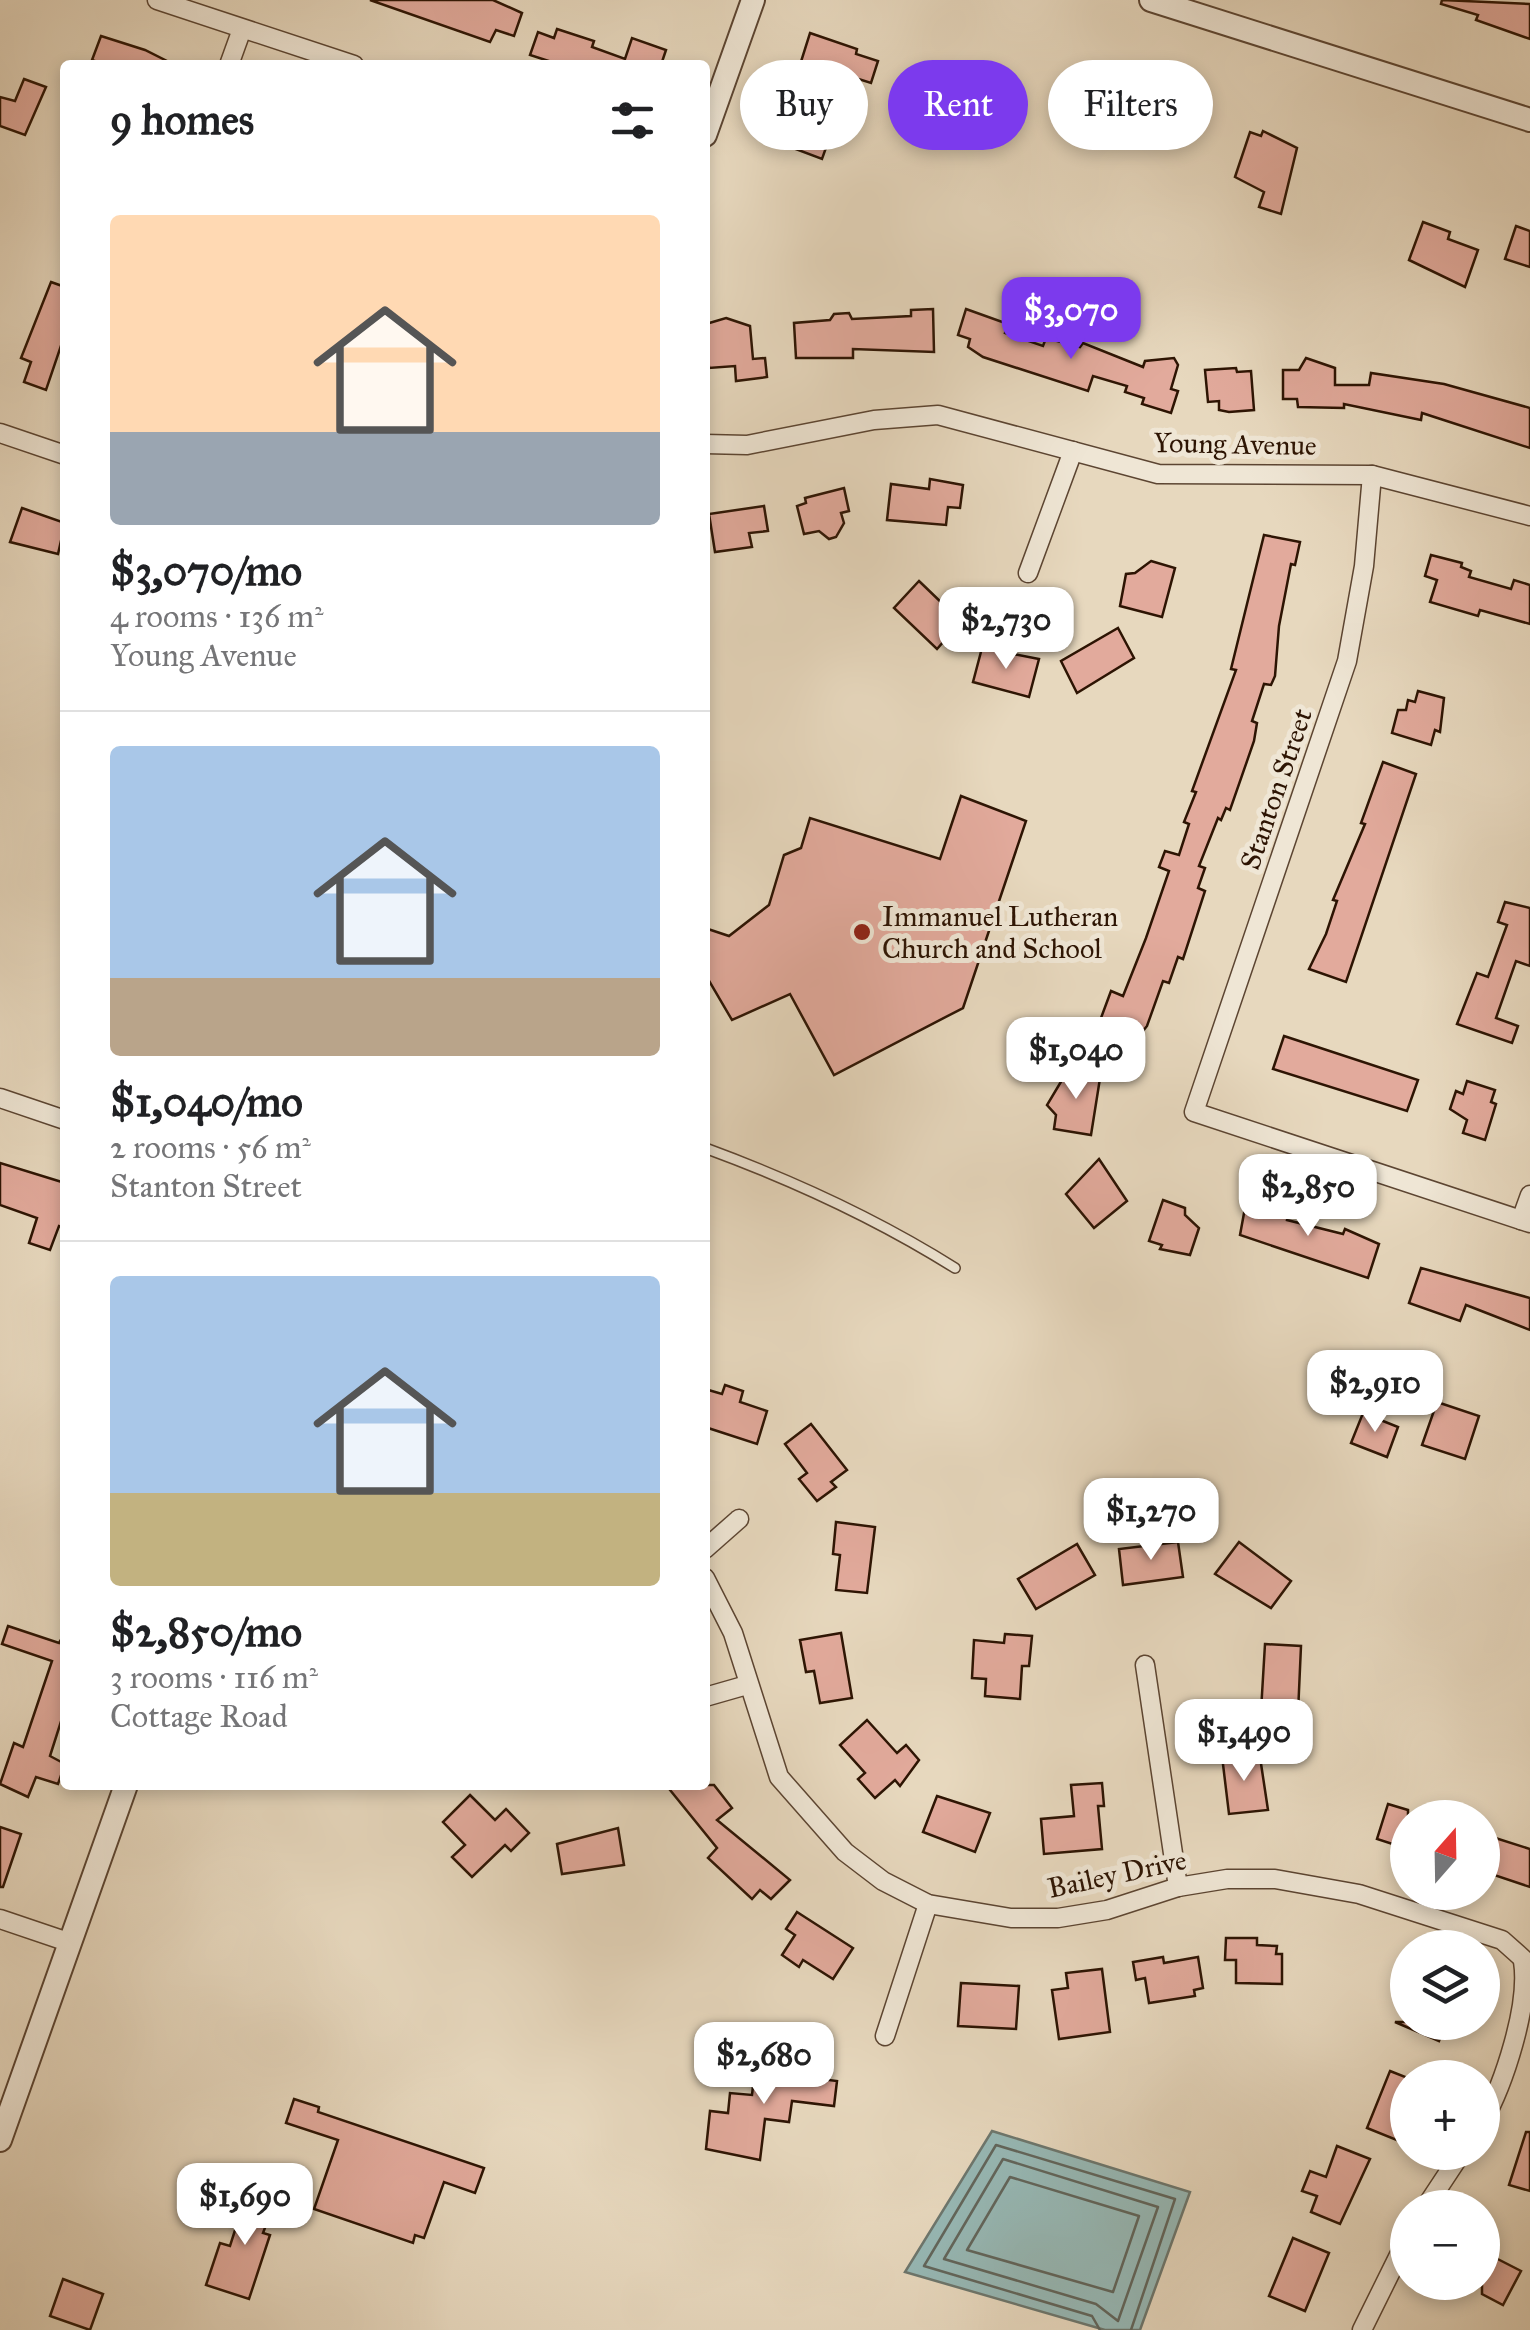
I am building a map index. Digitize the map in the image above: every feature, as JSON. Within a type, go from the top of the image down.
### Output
[{"type":"street","points":[[157,0],[338,60]]},
{"type":"street","points":[[710,122],[754,0]]},
{"type":"street","points":[[1151,0],[1530,120]]},
{"type":"street","points":[[231,60],[242,29]]},
{"type":"street","name":"Young Avenue","points":[[710,444],[747,444],[874,420],[938,415],[1158,474],[1372,475],[1530,516]]},
{"type":"street","points":[[0,434],[60,453]]},
{"type":"street","points":[[1028,573],[1073,451]]},
{"type":"street","name":"Stanton Street","points":[[1372,475],[1364,566],[1346,661],[1194,1112],[1526,1222]]},
{"type":"street","points":[[0,1098],[60,1118]]},
{"type":"street","points":[[1526,1222],[1530,1195]]},
{"type":"street","points":[[710,1545],[739,1519]]},
{"type":"street","name":"Bailey Drive","points":[[710,1588],[733,1633],[780,1778],[845,1852],[884,1881],[928,1904],[970,1914],[1058,1918],[1107,1910],[1178,1887],[1227,1879],[1275,1879],[1359,1894],[1502,1940],[1527,1963]]},
{"type":"street","points":[[1146,1666],[1178,1887]]},
{"type":"street","points":[[710,1696],[747,1685]]},
{"type":"street","points":[[0,2140],[124,1790]]},
{"type":"street","points":[[885,2036],[928,1904]]},
{"type":"street","points":[[0,1919],[71,1944]]},
{"type":"street","points":[[1500,2086],[1528,1979],[1527,1963]]},
{"type":"street","points":[[1362,2330],[1390,2273]]},
{"type":"lane","points":[[710,1150],[766,1171],[891,1230],[955,1268]]},
{"type":"water","points":[[992,2131],[1190,2192],[1140,2330],[1105,2330],[905,2272]]},
{"type":"building","points":[[370,0],[493,0],[522,13],[514,36],[496,30],[490,42]]},
{"type":"building","points":[[1442,0],[1530,4],[1530,39],[1476,20],[1478,15],[1441,4]]},
{"type":"building","points":[[557,29],[594,41],[592,47],[625,59],[632,38],[666,50],[663,60],[546,60],[530,55],[538,32],[554,38]]},
{"type":"building","points":[[810,33],[857,49],[856,54],[878,61],[871,83],[868,60],[802,60]]},
{"type":"building","points":[[101,36],[165,60],[92,60]]},
{"type":"building","points":[[24,79],[46,87],[25,135],[0,126],[0,97],[15,101]]},
{"type":"building","points":[[1263,131],[1297,148],[1281,214],[1259,207],[1264,192],[1235,177],[1250,132],[1261,136]]},
{"type":"building","points":[[798,150],[825,150],[822,159]]},
{"type":"building","points":[[1423,222],[1450,232],[1448,239],[1478,250],[1465,287],[1409,260]]},
{"type":"building","points":[[1516,226],[1530,231],[1530,267],[1505,259]]},
{"type":"building","points":[[51,282],[60,285],[60,349],[46,390],[24,382],[31,362],[21,358]]},
{"type":"building","points":[[933,309],[934,352],[853,349],[853,358],[796,358],[794,323],[830,320],[834,314],[849,313],[852,319],[911,316],[911,310]]},
{"type":"building","points":[[966,309],[1008,324],[1005,333],[1043,346],[1046,338],[1080,347],[1083,343],[1143,367],[1145,361],[1174,358],[1178,365],[1171,389],[1178,391],[1171,413],[1142,404],[1144,398],[1125,392],[1127,386],[1093,376],[1088,391],[983,357],[968,347],[970,339],[958,335]]},
{"type":"building","points":[[726,318],[750,326],[753,359],[765,358],[767,377],[736,381],[735,366],[710,368],[710,323]]},
{"type":"building","points":[[1306,358],[1335,368],[1335,385],[1369,385],[1371,373],[1444,384],[1530,408],[1530,448],[1422,413],[1421,420],[1344,404],[1344,408],[1298,407],[1297,399],[1283,399],[1283,370],[1299,370]]},
{"type":"building","points":[[1236,368],[1237,372],[1251,371],[1254,410],[1229,412],[1219,410],[1219,401],[1208,402],[1205,370]]},
{"type":"building","points":[[930,479],[963,485],[960,508],[948,507],[946,525],[887,520],[891,484],[929,489]]},
{"type":"building","points":[[844,488],[849,511],[841,513],[844,523],[836,537],[829,539],[819,531],[804,534],[797,506],[806,503],[805,498]]},
{"type":"building","points":[[764,506],[768,531],[749,533],[752,547],[715,552],[710,514]]},
{"type":"building","points":[[22,508],[60,521],[58,554],[10,542]]},
{"type":"building","points":[[1264,535],[1300,542],[1295,565],[1291,564],[1279,626],[1275,676],[1271,685],[1264,684],[1252,721],[1257,723],[1254,741],[1230,810],[1226,808],[1221,820],[1218,818],[1199,866],[1205,868],[1198,888],[1205,891],[1183,959],[1178,957],[1169,983],[1163,981],[1147,1026],[1139,1036],[1132,1033],[1128,1044],[1101,1034],[1106,1020],[1101,1018],[1111,991],[1123,996],[1146,938],[1169,871],[1159,867],[1165,851],[1179,855],[1189,824],[1184,822],[1196,792],[1192,791],[1236,670],[1231,669]]},
{"type":"building","points":[[1431,555],[1462,563],[1461,567],[1471,571],[1469,577],[1511,589],[1514,580],[1530,585],[1530,624],[1480,610],[1478,616],[1430,602],[1437,580],[1425,576]]},
{"type":"building","points":[[1151,561],[1175,568],[1162,617],[1120,606],[1126,574],[1135,573]]},
{"type":"building","points":[[919,581],[970,630],[953,647],[945,640],[937,649],[894,608]]},
{"type":"building","points":[[1118,628],[1134,658],[1077,693],[1061,661]]},
{"type":"building","points":[[982,648],[1039,659],[1029,697],[973,682]]},
{"type":"building","points":[[1418,691],[1444,698],[1440,732],[1435,730],[1431,745],[1392,733],[1398,710],[1406,710],[1408,700],[1415,702]]},
{"type":"building","points":[[1383,762],[1416,774],[1346,982],[1309,969],[1326,934],[1337,901],[1333,900],[1365,824],[1361,823]]},
{"type":"building","name":"Immanuel Lutheran Church and School","points":[[961,796],[1026,821],[963,1008],[834,1075],[790,994],[732,1020],[710,983],[710,930],[729,936],[769,905],[784,855],[801,848],[810,818],[940,859]]},
{"type":"building","points":[[1505,902],[1530,908],[1530,966],[1516,961],[1496,1018],[1518,1026],[1512,1043],[1457,1024],[1477,973],[1488,977],[1507,925],[1498,922]]},
{"type":"building","points":[[1284,1036],[1418,1080],[1407,1111],[1273,1069]]},
{"type":"building","points":[[1075,1068],[1101,1072],[1091,1135],[1054,1129],[1056,1115],[1047,1105],[1062,1080],[1073,1082]]},
{"type":"building","points":[[1467,1081],[1495,1090],[1491,1102],[1496,1104],[1485,1140],[1463,1133],[1467,1120],[1450,1109],[1456,1091],[1463,1094]]},
{"type":"building","points":[[1099,1159],[1127,1201],[1094,1228],[1066,1194]]},
{"type":"building","points":[[0,1163],[60,1181],[60,1226],[50,1250],[29,1243],[37,1218],[0,1205]]},
{"type":"building","points":[[1247,1197],[1289,1211],[1287,1220],[1343,1234],[1345,1229],[1379,1244],[1368,1278],[1240,1235]]},
{"type":"building","points":[[1163,1200],[1185,1208],[1185,1215],[1199,1228],[1190,1255],[1160,1249],[1162,1245],[1149,1241]]},
{"type":"building","points":[[1421,1268],[1530,1298],[1530,1330],[1466,1305],[1460,1321],[1409,1303]]},
{"type":"building","points":[[725,1385],[743,1391],[740,1402],[767,1411],[757,1444],[710,1429],[710,1390],[722,1394]]},
{"type":"building","points":[[1437,1402],[1479,1416],[1465,1459],[1422,1445]]},
{"type":"building","points":[[1363,1413],[1398,1427],[1387,1457],[1351,1443]]},
{"type":"building","points":[[811,1424],[847,1470],[831,1482],[836,1487],[817,1501],[799,1479],[807,1473],[785,1444]]},
{"type":"building","points":[[836,1522],[875,1527],[867,1593],[836,1590],[840,1555],[833,1554]]},
{"type":"building","points":[[1178,1542],[1183,1577],[1123,1585],[1119,1549]]},
{"type":"building","points":[[1239,1542],[1291,1581],[1271,1608],[1215,1574]]},
{"type":"building","points":[[1077,1544],[1095,1575],[1036,1609],[1018,1579]]},
{"type":"building","points":[[8,1626],[60,1641],[60,1725],[50,1756],[60,1761],[60,1778],[58,1784],[36,1777],[28,1797],[0,1784],[14,1743],[23,1747],[52,1661],[2,1644]]},
{"type":"building","points":[[841,1633],[852,1698],[820,1703],[814,1671],[806,1672],[800,1640]]},
{"type":"building","points":[[1005,1634],[1032,1636],[1029,1666],[1022,1666],[1020,1699],[985,1696],[986,1679],[972,1678],[974,1640],[1004,1643]]},
{"type":"building","points":[[1265,1644],[1301,1646],[1298,1713],[1261,1711]]},
{"type":"building","points":[[867,1720],[897,1753],[906,1745],[919,1760],[900,1786],[895,1780],[875,1798],[858,1779],[865,1773],[840,1745]]},
{"type":"building","points":[[1244,1754],[1245,1759],[1260,1757],[1268,1810],[1229,1814],[1222,1756]]},
{"type":"building","points":[[1102,1783],[1104,1806],[1098,1806],[1102,1849],[1044,1854],[1041,1819],[1074,1816],[1071,1785]]},
{"type":"building","points":[[710,1785],[714,1785],[732,1808],[717,1820],[790,1880],[771,1899],[760,1890],[752,1899],[708,1858],[717,1848],[670,1790],[710,1790]]},
{"type":"building","points":[[470,1795],[495,1820],[506,1809],[529,1833],[511,1851],[505,1845],[472,1877],[452,1857],[465,1845],[443,1822]]},
{"type":"building","points":[[937,1796],[990,1813],[975,1852],[923,1832]]},
{"type":"building","points":[[1388,1804],[1390,1805],[1390,1843],[1377,1839]]},
{"type":"building","points":[[0,1827],[21,1834],[3,1887],[0,1887]]},
{"type":"building","points":[[618,1828],[624,1865],[562,1874],[557,1844]]},
{"type":"building","points":[[1500,1839],[1530,1849],[1530,1887],[1500,1877]]},
{"type":"building","points":[[797,1912],[853,1948],[833,1979],[803,1960],[799,1967],[782,1955],[795,1935],[786,1929]]},
{"type":"building","points":[[1226,1938],[1257,1938],[1257,1945],[1277,1946],[1276,1954],[1282,1954],[1282,1984],[1236,1983],[1236,1960],[1225,1960]]},
{"type":"building","points":[[1163,1957],[1164,1963],[1198,1957],[1203,1988],[1194,1990],[1195,1996],[1149,2003],[1145,1978],[1136,1980],[1133,1962]]},
{"type":"building","points":[[1102,1969],[1110,2032],[1059,2039],[1052,1990],[1068,1988],[1066,1973]]},
{"type":"building","points":[[961,1983],[1019,1986],[1016,2029],[958,2026]]},
{"type":"building","points":[[757,2051],[784,2055],[781,2074],[837,2081],[834,2106],[792,2101],[789,2122],[765,2119],[760,2160],[706,2149],[710,2111],[728,2113],[730,2093],[752,2095]]},
{"type":"building","points":[[1390,2071],[1390,2137],[1367,2128]]},
{"type":"building","points":[[294,2099],[319,2107],[318,2112],[484,2168],[475,2193],[444,2182],[424,2238],[415,2235],[413,2243],[314,2209],[338,2140],[286,2123]]},
{"type":"building","points":[[1526,2132],[1530,2132],[1530,2191],[1509,2185]]},
{"type":"building","points":[[1337,2146],[1370,2159],[1340,2224],[1311,2212],[1317,2196],[1302,2191],[1310,2171],[1326,2177]]},
{"type":"building","points":[[264,2179],[281,2186],[263,2233],[270,2235],[249,2299],[206,2285],[220,2243],[230,2246],[237,2224],[245,2227]]},
{"type":"building","points":[[1293,2238],[1329,2253],[1305,2311],[1269,2296]]},
{"type":"building","points":[[1500,2260],[1521,2271],[1503,2305],[1493,2300],[1500,2300]]},
{"type":"building","points":[[63,2279],[103,2294],[90,2330],[50,2316]]},
{"type":"place","name":"Immanuel Lutheran Church and School","points":[[862,932]]}]
